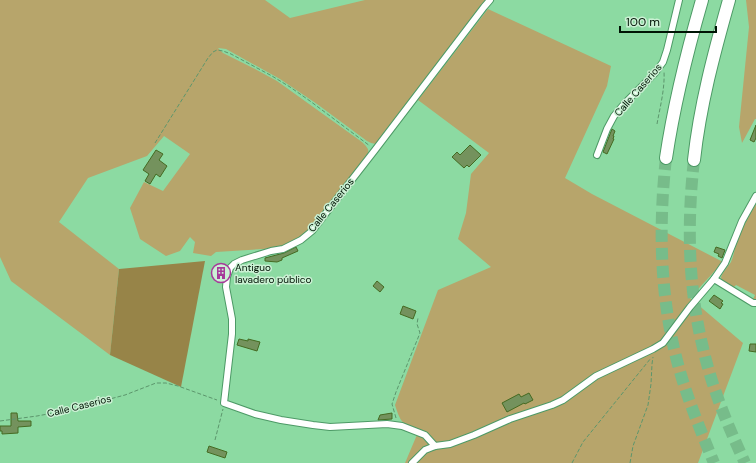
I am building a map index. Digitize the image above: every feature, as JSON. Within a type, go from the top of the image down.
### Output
[{"type":"highway","points":[[666,158],[677,96],[702,0]]},
{"type":"highway","points":[[694,160],[704,96],[729,0]]},
{"type":"street","name":"Calle Caserios","points":[[224,403],[232,334],[232,319],[226,288],[227,276],[230,268],[242,260],[283,249],[301,240],[312,231],[490,0]]},
{"type":"street","name":"Calle Caserios","points":[[597,155],[609,126],[617,113],[663,62],[679,0]]},
{"type":"street","points":[[412,463],[425,450],[435,446],[450,444],[510,419],[563,400],[596,376],[663,343],[725,264],[742,221],[756,196]]},
{"type":"street","points":[[714,279],[756,304]]},
{"type":"street","points":[[224,403],[255,414],[319,426],[330,427],[388,424],[402,426],[425,435],[435,446]]},
{"type":"path","points":[[155,143],[208,58],[217,50],[231,54],[278,80],[310,101],[375,150]]},
{"type":"path","points":[[656,124],[664,82],[663,62]]},
{"type":"path","points":[[396,425],[395,413],[392,404],[420,333],[417,324],[418,318]]},
{"type":"path","points":[[572,463],[583,442],[653,355],[648,405],[633,446],[630,463]]},
{"type":"path","name":"Calle Caserios","points":[[0,421],[64,411],[125,395],[156,383],[166,383],[178,386],[224,403]]},
{"type":"path","points":[[215,440],[224,403]]},
{"type":"shaded area","points":[[0,0],[265,0],[290,18],[365,0],[487,0],[480,6],[376,144],[367,141],[280,79],[226,49],[218,48],[223,53],[277,81],[362,142],[368,150],[366,159],[309,231],[294,242],[278,248],[216,252],[211,256],[193,253],[195,242],[190,237],[180,251],[166,256],[140,239],[130,208],[144,182],[163,191],[190,154],[164,136],[147,156],[88,178],[59,222],[119,269],[110,355],[11,281],[0,257]]},
{"type":"shaded area","points":[[746,0],[756,0],[756,119],[742,143],[739,127],[749,27]]},
{"type":"shaded area","points":[[488,9],[611,66],[607,86],[565,178],[592,194],[723,262],[690,298],[743,343],[698,463],[405,463],[419,430],[402,422],[395,405],[438,290],[491,267],[458,239],[466,213],[471,174],[489,153],[418,100]]},
{"type":"shaded area","points":[[756,204],[756,300],[753,299],[755,295],[736,285],[734,287],[725,282],[721,276],[731,262],[737,240],[743,226]]},
{"type":"shaded area","points":[[205,261],[181,387],[110,355],[119,269]]},
{"type":"building","points":[[756,125],[756,138],[754,142],[750,140]]},
{"type":"building","points":[[612,129],[615,131],[613,136],[614,139],[607,154],[603,152]]},
{"type":"building","points":[[470,145],[481,155],[469,167],[467,165],[464,168],[452,157],[457,152],[460,155]]},
{"type":"building","points":[[156,150],[163,154],[159,160],[167,166],[160,177],[156,174],[150,184],[145,181],[149,174],[143,170]]},
{"type":"building","points":[[296,247],[298,251],[282,258],[282,260],[277,262],[265,261],[265,258],[284,253]]},
{"type":"building","points":[[716,247],[725,250],[722,258],[718,256],[719,254],[714,252]]},
{"type":"building","points":[[377,281],[384,287],[380,292],[373,286]]},
{"type":"building","points":[[714,295],[723,301],[720,309],[709,301]]},
{"type":"building","points":[[403,306],[416,311],[413,319],[400,314]]},
{"type":"building","points":[[239,339],[248,341],[248,339],[260,342],[257,351],[237,345]]},
{"type":"building","points":[[750,344],[756,344],[756,352],[749,351]]},
{"type":"building","points":[[529,393],[533,400],[507,412],[502,403],[519,394],[521,397]]},
{"type":"building","points":[[11,413],[17,413],[18,421],[31,421],[31,426],[18,427],[18,433],[2,434],[2,431],[0,431],[0,426],[11,426]]},
{"type":"building","points":[[392,413],[392,419],[378,420],[380,415]]},
{"type":"building","points":[[209,446],[227,452],[225,458],[207,452]]},
{"type":"tunnel","points":[[666,158],[663,185],[662,240],[665,295],[669,322],[681,375],[696,419],[714,463]]},
{"type":"tunnel","points":[[694,160],[690,207],[690,255],[694,302],[707,363],[716,392],[745,463]]},
{"type":"place","name":"Antiguo lavadero público","points":[[221,273]]}]
